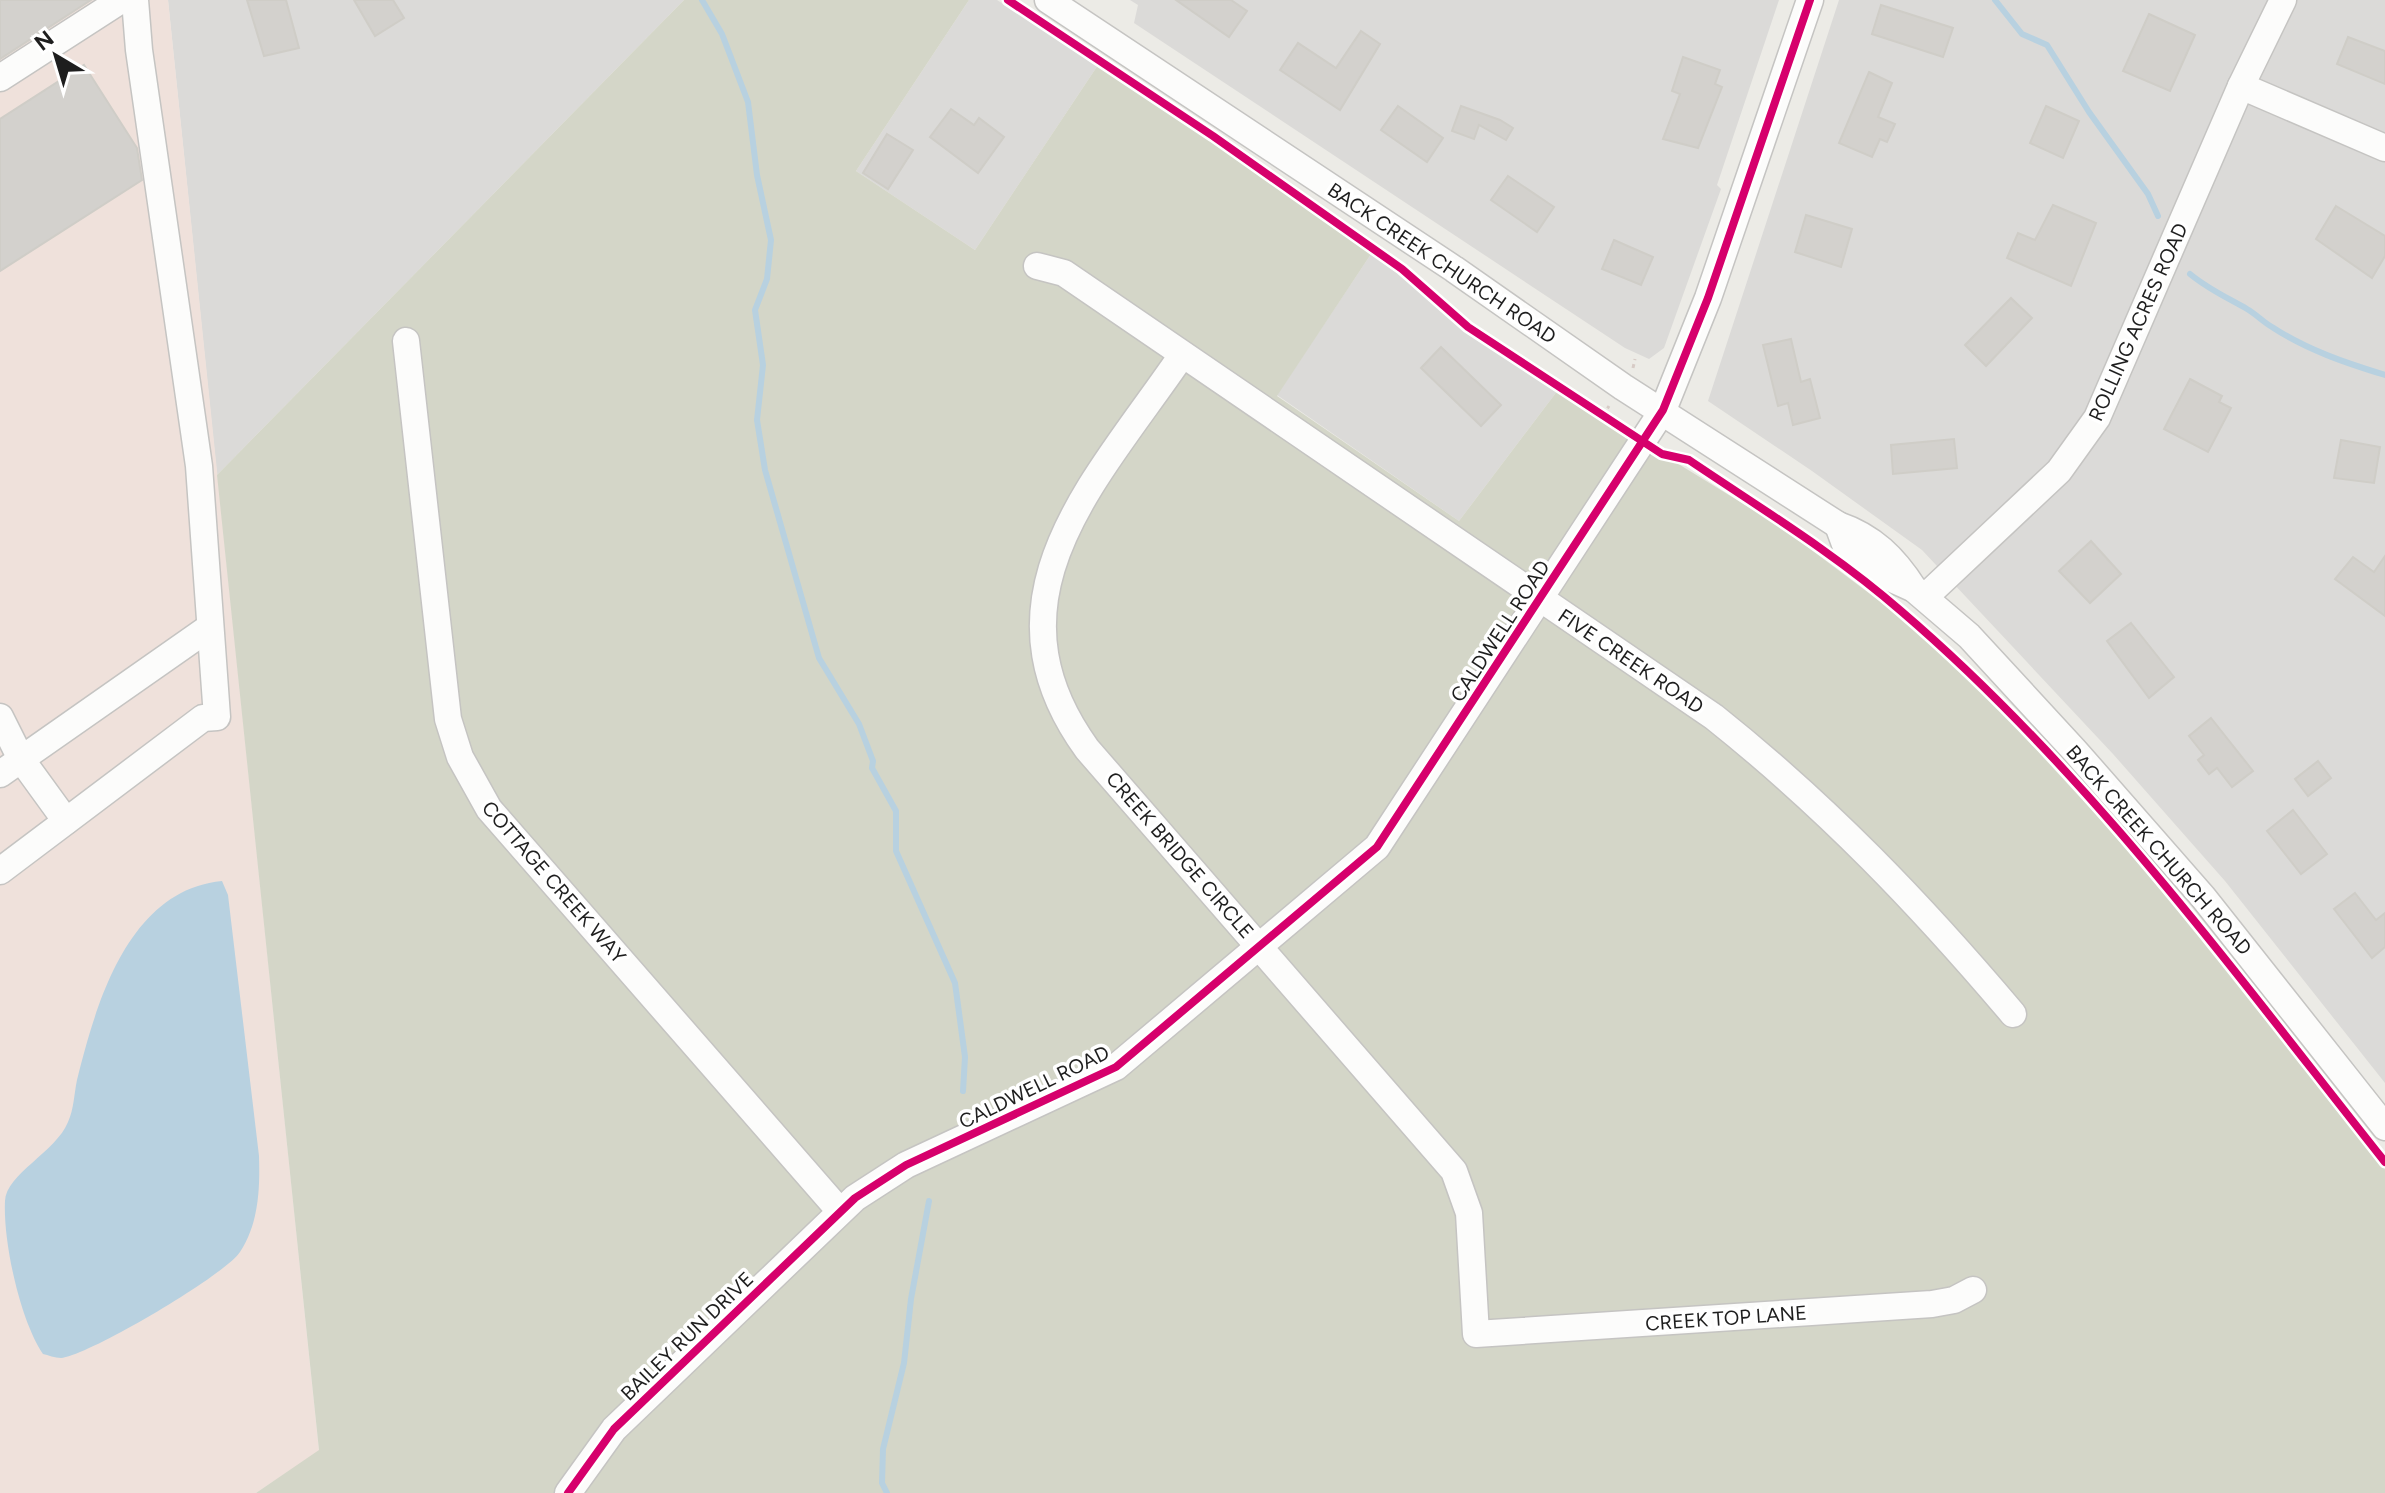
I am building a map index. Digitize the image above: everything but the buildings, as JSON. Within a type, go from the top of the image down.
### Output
[{"type":"street","points":[[0,78],[121,0]]},
{"type":"street","points":[[0,871],[203,718],[217,717],[199,466],[139,50],[135,0]]},
{"type":"street","name":"BACK CREEK CHURCH ROAD","points":[[1048,0],[1838,525],[1846,547],[1881,574],[1920,593],[1969,636],[2203,897],[2385,1127]]},
{"type":"street","name":"CALDWELL ROAD","points":[[839,1210],[906,1165],[1116,1067],[1364,861],[1384,840],[1663,410],[1708,298],[1810,0]]},
{"type":"street","name":"ROLLING ACRES ROAD","points":[[1920,593],[2059,471],[2097,418],[2241,86],[2283,0]]},
{"type":"street","points":[[2241,86],[2385,148]]},
{"type":"street","name":"FIVE CREEK ROAD","points":[[1037,266],[1064,273],[1539,600],[1666,683],[1805,792],[1890,873],[2013,1014]]},
{"type":"street","name":"COTTAGE CREEK WAY","points":[[406,341],[448,719],[468,775],[489,809],[839,1210]]},
{"type":"street","name":"CREEK BRIDGE CIRCLE","points":[[1182,355],[1064,531],[1044,591],[1045,654],[1056,695],[1081,741],[1454,1171],[1469,1213],[1476,1334]]},
{"type":"street","points":[[10,766],[210,627]]},
{"type":"street","points":[[0,717],[10,766],[66,821]]},
{"type":"street","name":"BAILEY RUN DRIVE","points":[[568,1493],[614,1429],[839,1210]]},
{"type":"street","name":"CREEK TOP LANE","points":[[1476,1334],[1932,1304],[1954,1300],[1973,1290]]},
{"type":"path","points":[[1633,368],[1635,359]]},
{"type":"path","points":[[1603,415],[1609,406]]},
{"type":"path","points":[[1592,408],[1613,421]]},
{"type":"shaded area","points":[[0,0],[168,0],[319,1451],[256,1493],[0,1493]]},
{"type":"shaded area","points":[[168,0],[684,0],[217,475]]},
{"type":"shaded area","points":[[684,0],[969,0],[856,171],[975,250],[1098,65],[1205,136],[1371,254],[1277,396],[1459,521],[1558,390],[1781,527],[1910,624],[1985,694],[2101,820],[2205,941],[2385,1168],[2385,1493],[256,1493],[319,1450],[217,475]]},
{"type":"shaded area","points":[[969,0],[997,0],[1098,65],[975,250],[856,171]]},
{"type":"shaded area","points":[[1130,0],[1779,0],[1717,185],[1721,189],[1664,348],[1649,359],[1625,348],[1134,23],[1138,5]]},
{"type":"shaded area","points":[[1839,0],[2385,0],[2385,1083],[2225,881],[2113,754],[1922,550],[1708,401]]},
{"type":"shaded area","points":[[1371,254],[1558,390],[1459,521],[1277,395]]},
{"type":"water","points":[[222,881],[228,895],[259,1156],[258,1193],[251,1229],[240,1252],[229,1263],[155,1313],[76,1354],[61,1358],[43,1354],[27,1322],[15,1280],[5,1218],[8,1191],[22,1172],[62,1133],[68,1122],[94,1018],[121,955],[140,928],[162,905],[190,889]]},
{"type":"waterway","points":[[702,0],[722,34],[748,102],[757,175],[771,240],[767,279],[755,310],[763,365],[757,420],[765,470],[819,658],[859,724],[873,761],[872,768],[896,811],[896,851],[955,983],[965,1057],[963,1091]]},
{"type":"waterway","points":[[1995,0],[2022,34],[2047,45],[2089,112],[2148,194],[2158,216]]},
{"type":"waterway","points":[[2190,274],[2299,343],[2385,375]]},
{"type":"waterway","points":[[887,1493],[882,1483],[883,1449],[904,1363],[911,1299],[929,1201]]},
{"type":"cycle path","points":[[1008,0],[1213,136],[1402,269],[1468,327],[1662,454],[1689,460],[1824,551],[1901,611],[2034,737],[2096,805],[2215,946],[2385,1162]]},
{"type":"cycle path","points":[[568,1493],[614,1429],[855,1198],[906,1165],[1116,1067],[1377,847],[1663,410],[1708,298],[1810,0]]}]
